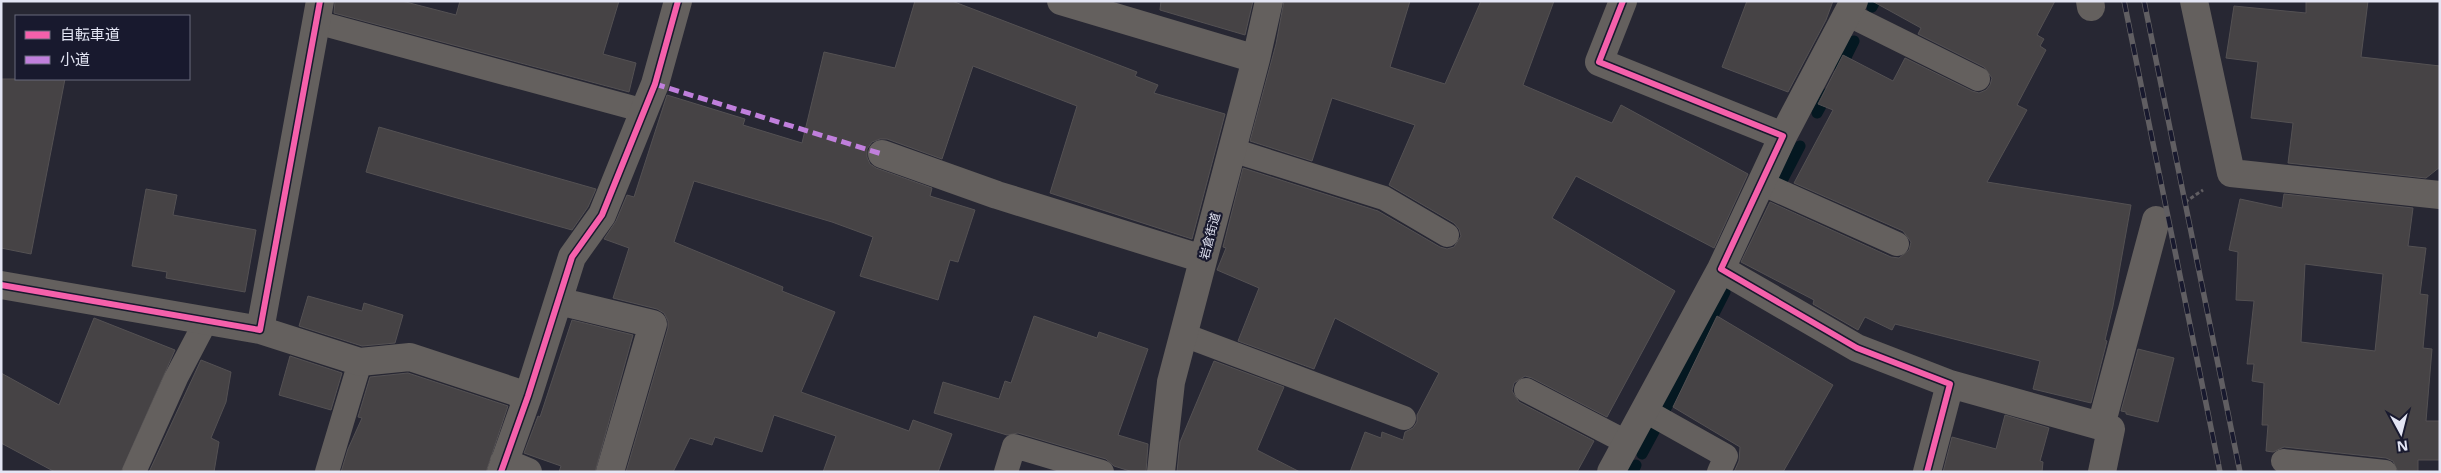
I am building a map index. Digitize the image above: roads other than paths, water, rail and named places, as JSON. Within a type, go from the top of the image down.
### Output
[{"type":"street","points":[[511,468],[528,396],[572,257],[602,215],[655,84],[678,1]]},
{"type":"street","points":[[1061,1],[1256,59]]},
{"type":"street","name":"岩倉街道","points":[[1161,472],[1172,382],[1256,59],[1269,1]]},
{"type":"street","points":[[1624,1],[1599,62],[1784,136]]},
{"type":"street","points":[[2194,1],[2231,173],[2440,195]]},
{"type":"street","points":[[1612,472],[1626,442],[1721,269],[1784,136],[1850,7]]},
{"type":"street","points":[[260,330],[318,12]]},
{"type":"street","points":[[882,154],[997,195],[1204,259]]},
{"type":"street","points":[[2101,426],[2156,220]]},
{"type":"street","points":[[1721,269],[1857,348],[1950,384],[2111,429],[2102,472]]},
{"type":"street","points":[[1,285],[260,330],[360,362],[410,357],[528,396]]},
{"type":"street","points":[[558,301],[653,324],[610,472]]},
{"type":"street","points":[[1927,472],[1950,384]]},
{"type":"lane","points":[[1850,7],[1978,79]]},
{"type":"lane","points":[[318,12],[644,111]]},
{"type":"lane","points":[[1232,150],[1384,198],[1448,235]]},
{"type":"lane","points":[[1761,183],[1897,244]]},
{"type":"lane","points":[[134,472],[176,378],[206,321]]},
{"type":"lane","points":[[1184,335],[1404,418]]},
{"type":"lane","points":[[327,472],[360,362]]},
{"type":"lane","points":[[1526,390],[1626,442]]},
{"type":"lane","points":[[1644,410],[1726,456],[1719,472]]},
{"type":"lane","points":[[1006,472],[1014,446],[1102,472]]},
{"type":"lane","points":[[2284,461],[2385,472]]},
{"type":"waterway","points":[[1872,7],[1875,1]]},
{"type":"waterway","points":[[1840,69],[1854,41]]},
{"type":"waterway","points":[[1817,113],[1828,93]]},
{"type":"waterway","points":[[1783,179],[1800,146]]},
{"type":"waterway","points":[[1665,410],[1725,292]]},
{"type":"waterway","points":[[1642,454],[1656,428]]},
{"type":"waterway","points":[[1633,472],[1636,465]]},
{"type":"railway","points":[[2124,1],[2220,472]]},
{"type":"railway","points":[[2144,1],[2240,472]]}]
